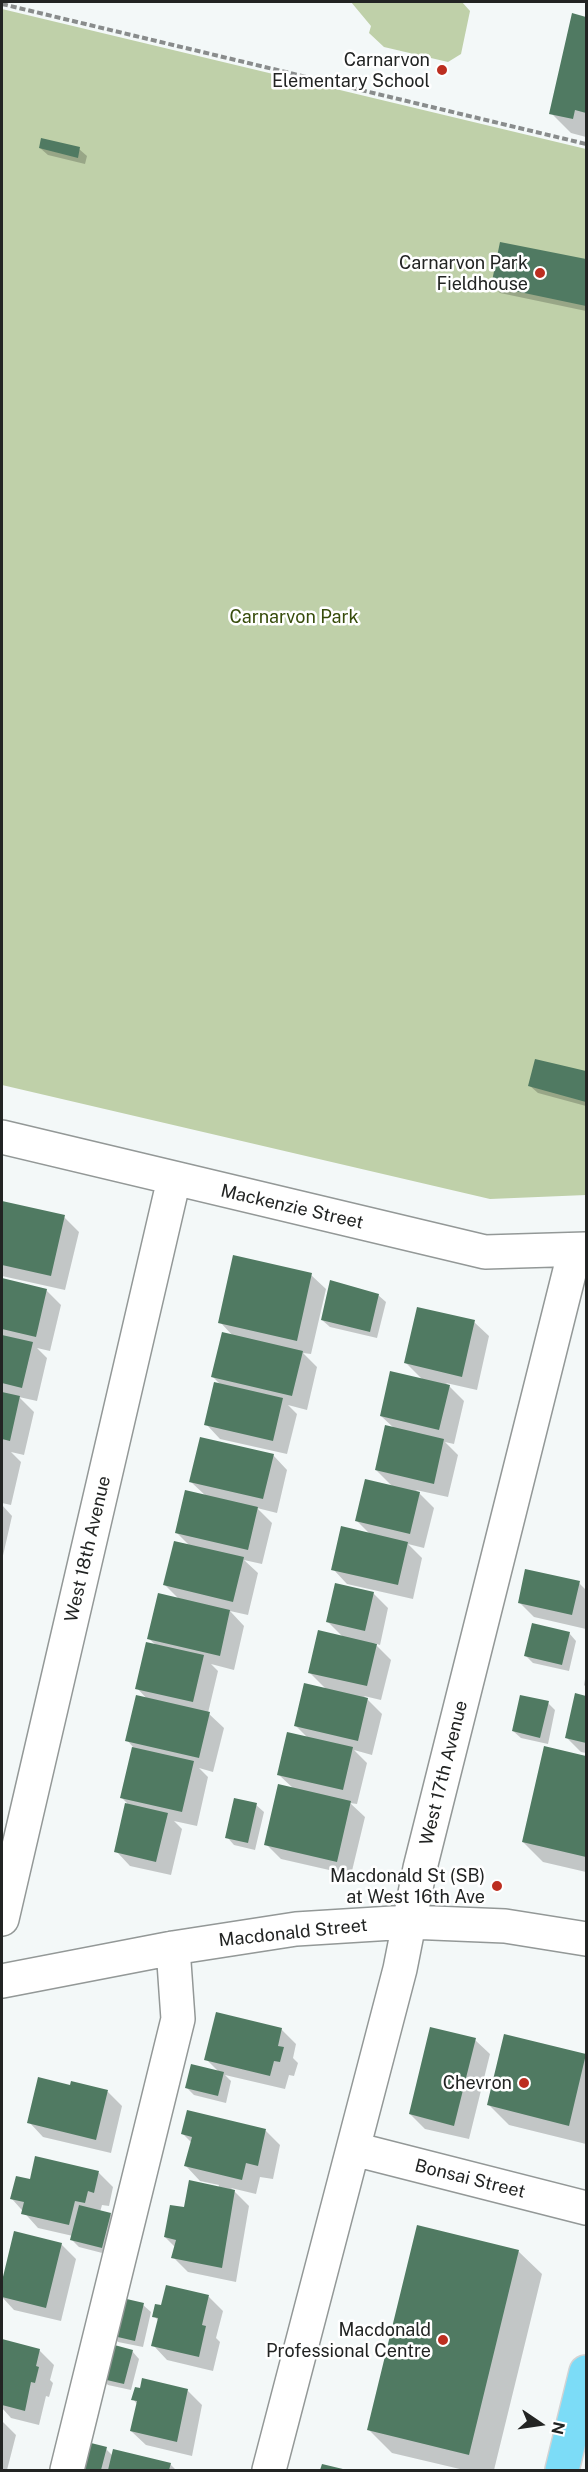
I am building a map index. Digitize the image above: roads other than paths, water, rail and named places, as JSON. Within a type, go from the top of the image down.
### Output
[{"type":"main road","points":[[562,2470],[586,2372]]},
{"type":"street","name":"Mackenzie Street","points":[[2,1137],[485,1252],[581,1249]]},
{"type":"street","name":"West 18th Avenue","points":[[2,1919],[174,1179]]},
{"type":"street","name":"West 17th Avenue","points":[[269,2470],[400,1969],[420,1869],[581,1249]]},
{"type":"street","name":"Macdonald Street","points":[[2,1982],[173,1948],[296,1929],[410,1922],[505,1926],[586,1939]]},
{"type":"street","points":[[67,2470],[178,2019],[173,1948]]},
{"type":"street","name":"Bonsai Street","points":[[354,2149],[586,2208]]},
{"type":"place","name":"Carnarvon Elementary School","points":[[442,70]]},
{"type":"place","name":"Carnarvon Park Fieldhouse","points":[[540,273]]},
{"type":"place","name":"Macdonald St (SB) at West 16th Ave","points":[[497,1886]]},
{"type":"place","name":"Chevron","points":[[524,2083]]},
{"type":"place","name":"Macdonald Professional Centre","points":[[443,2340]]},
{"type":"park label","name":"Carnarvon Park","points":[[294,617]]}]
